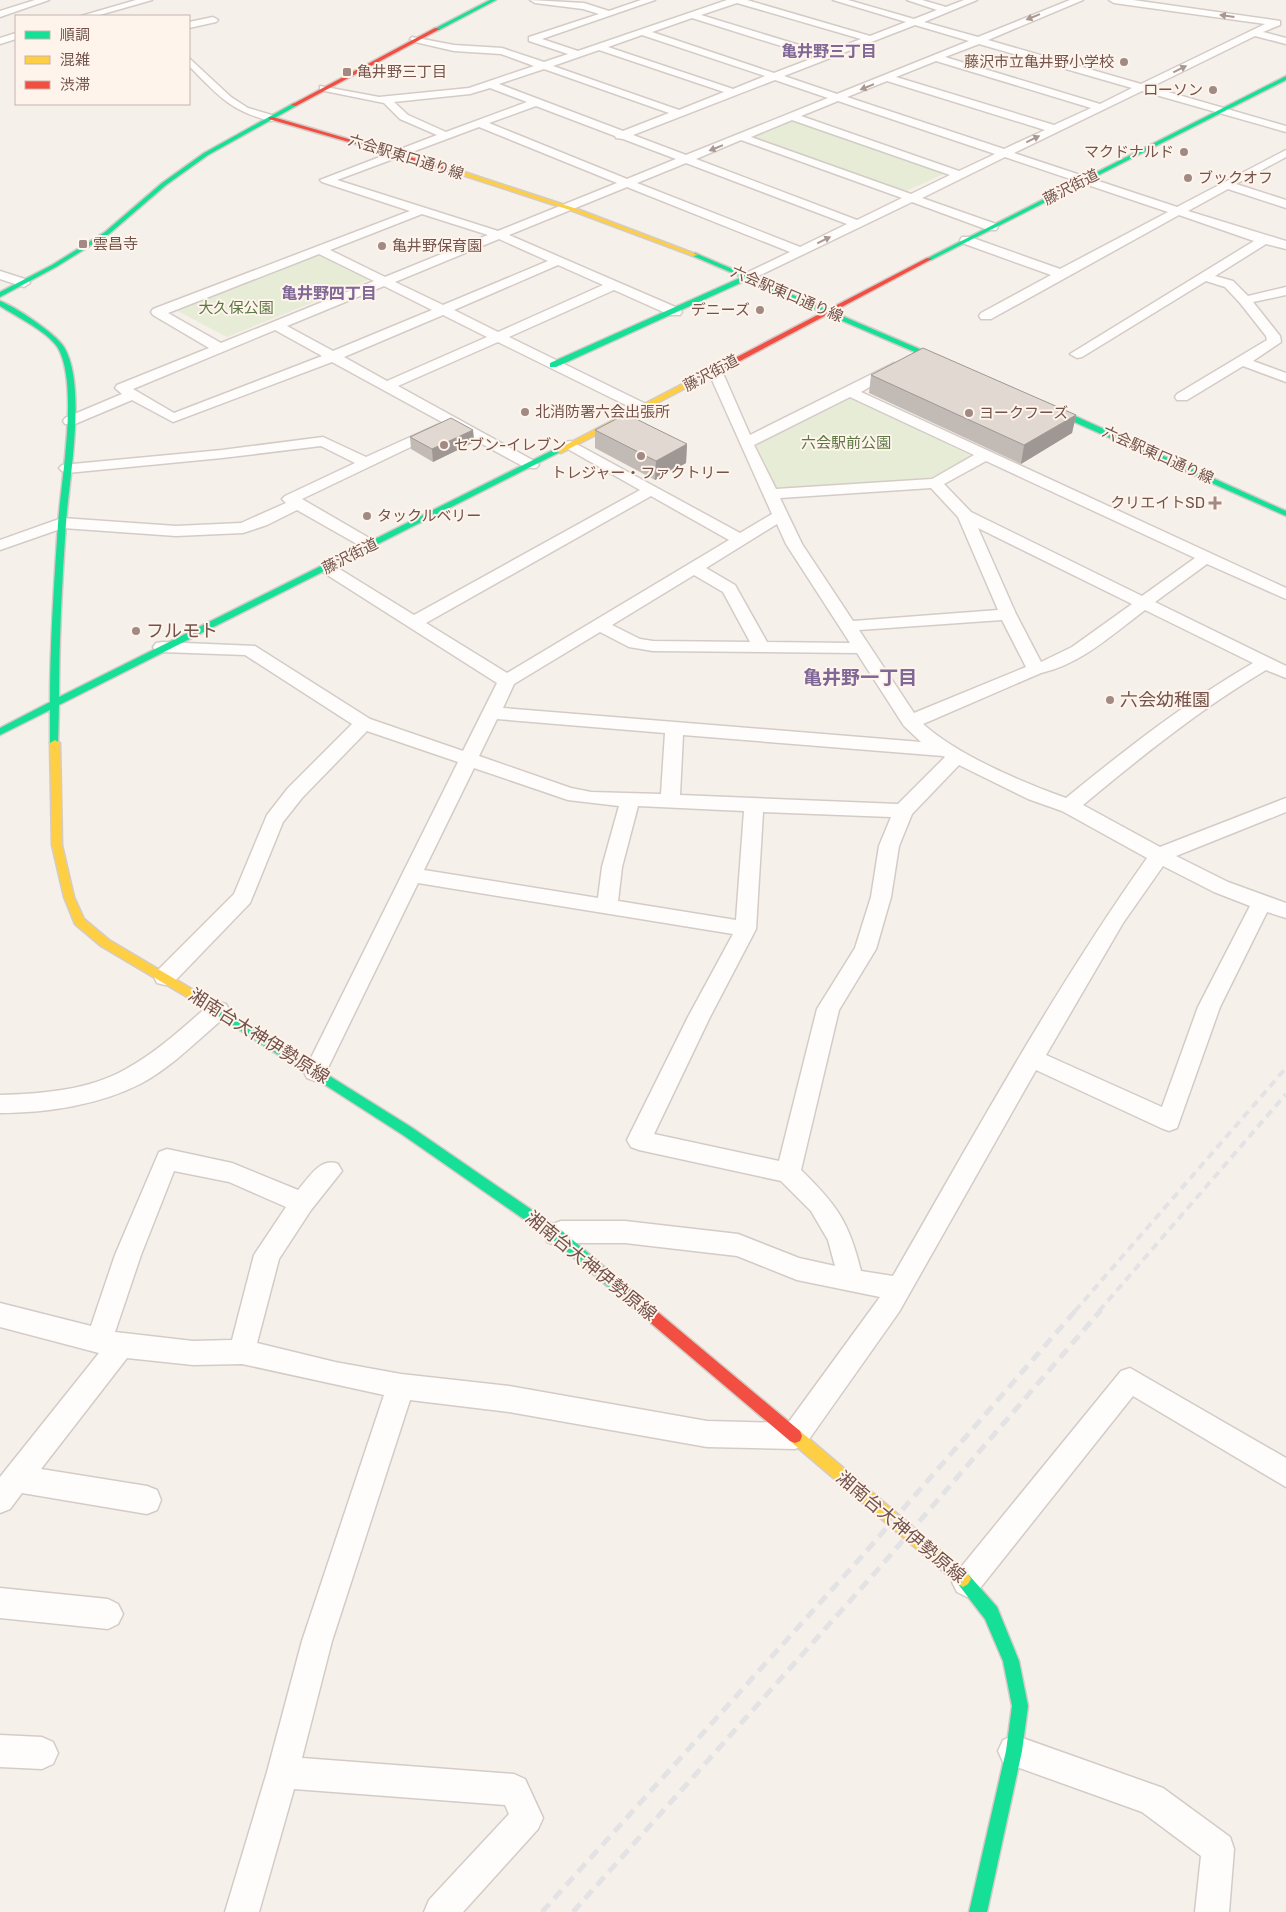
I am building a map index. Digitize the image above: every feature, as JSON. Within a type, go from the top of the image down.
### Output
[{"type":"main road","points":[[0,295],[24,284],[106,233],[191,164],[414,39],[494,0]]},
{"type":"main road","name":"藤沢街道","points":[[0,732],[162,647],[327,568],[571,445],[966,240],[1286,78]]},
{"type":"main road","name":"六会駅東口通り線","points":[[271,118],[394,153],[619,225],[748,277],[965,370]]},
{"type":"main road","points":[[553,365],[748,277]]},
{"type":"main road","name":"湘南台大神伊勢原線","points":[[0,303],[35,326],[61,348],[69,371],[70,421],[62,523],[54,704],[57,845],[69,897],[79,921],[106,943],[218,1010],[407,1131],[556,1234],[967,1582],[991,1613],[1012,1661],[1020,1706],[1014,1751],[978,1912]]},
{"type":"main road","name":"六会駅東口通り線","points":[[1027,398],[1286,514]]},
{"type":"street","points":[[0,14],[44,0]]},
{"type":"street","points":[[90,15],[147,0]]},
{"type":"street","points":[[535,0],[584,6],[654,28]]},
{"type":"street","points":[[577,54],[532,39],[650,0]]},
{"type":"street","points":[[912,0],[947,10]]},
{"type":"street","points":[[620,136],[972,0]]},
{"type":"street","points":[[1043,0],[1062,5]]},
{"type":"street","points":[[558,261],[334,356],[173,418],[122,388],[1078,0]]},
{"type":"street","points":[[1114,0],[1286,24]]},
{"type":"street","points":[[324,88],[379,100],[470,91],[731,1],[870,40]]},
{"type":"street","points":[[847,1],[1286,129]]},
{"type":"street","points":[[692,15],[826,56]]},
{"type":"street","points":[[190,25],[213,20]]},
{"type":"street","points":[[748,277],[1276,23]]},
{"type":"street","points":[[642,32],[1087,179],[1264,240],[1286,245]]},
{"type":"street","points":[[1254,33],[1286,41]]},
{"type":"street","points":[[0,42],[15,36]]},
{"type":"street","points":[[414,39],[454,48],[495,49],[678,113]]},
{"type":"street","points":[[599,47],[733,92]]},
{"type":"street","points":[[937,58],[1100,107]]},
{"type":"street","points":[[190,62],[227,99],[244,110],[271,118]]},
{"type":"street","points":[[190,74],[200,72]]},
{"type":"street","points":[[888,78],[1054,129]]},
{"type":"street","points":[[489,84],[620,136],[857,224]]},
{"type":"street","points":[[386,99],[404,117],[445,135]]},
{"type":"street","points":[[534,103],[394,153],[326,180],[499,235],[674,312]]},
{"type":"street","points":[[793,117],[960,175]]},
{"type":"street","points":[[478,123],[800,252]]},
{"type":"street","points":[[742,137],[992,227]]},
{"type":"street","points":[[986,316],[1061,274],[1284,156]]},
{"type":"street","points":[[1227,185],[1286,204]]},
{"type":"street","points":[[219,348],[158,312],[422,210]]},
{"type":"street","points":[[966,240],[1061,274]]},
{"type":"street","points":[[1077,354],[1264,240]]},
{"type":"street","points":[[319,250],[386,281],[643,408]]},
{"type":"street","points":[[0,275],[24,284]]},
{"type":"street","points":[[1182,397],[1244,362],[1280,337],[1229,284],[1206,277]]},
{"type":"street","points":[[387,386],[614,285]]},
{"type":"street","points":[[1245,300],[1286,291]]},
{"type":"street","points":[[277,326],[454,421],[531,465]]},
{"type":"street","points":[[746,443],[850,392],[921,351]]},
{"type":"street","points":[[1244,362],[1286,378]]},
{"type":"street","points":[[715,371],[746,443],[794,544],[910,722],[931,741],[952,753],[1035,794],[1069,806],[1222,888],[1286,912]]},
{"type":"street","points":[[850,392],[984,456],[1286,594]]},
{"type":"street","points":[[70,421],[133,394]]},
{"type":"street","points":[[370,545],[290,499],[454,421]]},
{"type":"street","points":[[67,468],[222,454],[323,441],[365,462]]},
{"type":"street","points":[[571,445],[740,540]]},
{"type":"street","points":[[770,494],[936,483],[984,456]]},
{"type":"street","points":[[936,483],[966,515],[1008,614],[1036,668]]},
{"type":"street","points":[[413,623],[650,490]]},
{"type":"street","points":[[0,545],[62,523],[176,531],[212,531],[243,528],[261,522],[298,503]]},
{"type":"street","points":[[315,1072],[507,681],[780,515]]},
{"type":"street","points":[[966,515],[1286,673]]},
{"type":"street","points":[[910,722],[1036,668],[1054,665],[1078,651],[1142,602],[1206,557]]},
{"type":"street","points":[[327,568],[507,681]]},
{"type":"street","points":[[695,568],[729,589],[754,631],[761,647]]},
{"type":"street","points":[[849,626],[1008,614]]},
{"type":"street","points":[[600,625],[634,643],[653,646],[863,648]]},
{"type":"street","points":[[162,647],[249,650],[364,723],[568,794],[591,798],[903,811]]},
{"type":"street","points":[[1069,806],[1146,743],[1215,693],[1266,664]]},
{"type":"street","points":[[491,713],[952,753]]},
{"type":"street","points":[[165,977],[242,898],[274,820],[295,793],[364,723]]},
{"type":"street","points":[[670,801],[674,728]]},
{"type":"street","points":[[788,1173],[811,1072],[828,1010],[865,949],[881,897],[889,846],[903,811],[952,753]]},
{"type":"street","points":[[607,906],[612,867],[630,799]]},
{"type":"street","points":[[754,805],[746,929],[699,1017],[639,1140],[788,1173],[820,1204],[840,1237],[851,1281]]},
{"type":"street","points":[[0,1315],[110,1343],[193,1353],[242,1352],[335,1374],[401,1386],[509,1399],[707,1434],[795,1436],[890,1304],[982,1143],[1116,918],[1160,855],[1286,805]]},
{"type":"street","points":[[411,874],[746,929]]},
{"type":"street","points":[[1033,1059],[1170,1121],[1209,1007],[1262,902]]},
{"type":"street","points":[[0,1104],[21,1105],[113,1085],[133,1076],[162,1056],[218,1010]]},
{"type":"street","points":[[8,1488],[110,1343],[128,1255],[167,1159],[232,1173],[302,1203]]},
{"type":"street","points":[[242,1352],[267,1255],[302,1203],[330,1171]]},
{"type":"street","points":[[556,1234],[561,1232],[625,1232],[738,1245],[797,1268],[851,1281],[900,1288]]},
{"type":"street","points":[[967,1582],[1130,1380],[1286,1472]]},
{"type":"street","points":[[242,1912],[283,1772],[317,1640],[401,1386]]},
{"type":"street","points":[[8,1488],[147,1500]]},
{"type":"street","points":[[0,1603],[108,1614]]},
{"type":"street","points":[[0,1751],[42,1753]]},
{"type":"street","points":[[1014,1751],[1152,1799],[1218,1849],[1212,1912]]},
{"type":"street","points":[[283,1772],[514,1790],[527,1818],[441,1912]]},
{"type":"green space","points":[[788,119],[946,173],[904,192],[747,136]]},
{"type":"green space","name":"大久保公園","points":[[320,251],[373,278],[227,337],[172,308]]},
{"type":"green space","name":"六会駅前公園","points":[[846,395],[971,456],[930,478],[777,489],[756,445]]},
{"type":"building","points":[[923,348],[1076,415],[1024,445],[871,375]]},
{"type":"building","points":[[626,414],[687,444],[656,461],[595,430]]},
{"type":"building","points":[[451,418],[473,430],[432,449],[410,437]]},
{"type":"railway","points":[[1075,1311],[1286,1068]]},
{"type":"railway","points":[[1099,1311],[1286,1094]]},
{"type":"railway","points":[[542,1912],[863,1555],[1076,1310]]},
{"type":"railway","points":[[573,1912],[881,1566],[1101,1310]]},
{"type":"traffic: fast","points":[[437,29],[494,0]]},
{"type":"traffic: fast","points":[[929,259],[1286,78]]},
{"type":"traffic: fast","points":[[0,295],[54,266],[107,233],[164,184],[206,154],[294,105]]},
{"type":"traffic: fast","points":[[695,255],[953,365]]},
{"type":"traffic: fast","points":[[553,365],[748,277]]},
{"type":"traffic: fast","points":[[0,303],[41,329],[56,342],[61,348],[67,363],[70,384],[70,433],[62,524],[56,634],[55,743]]},
{"type":"traffic: fast","points":[[1041,404],[1286,514]]},
{"type":"traffic: fast","points":[[0,732],[208,625],[558,451]]},
{"type":"traffic: fast","points":[[208,1004],[407,1131],[556,1234],[618,1287]]},
{"type":"traffic: fast","points":[[963,1579],[991,1613],[1011,1661],[1020,1706],[1014,1751],[978,1912]]},
{"type":"traffic: slow","points":[[455,171],[575,210],[695,255]]},
{"type":"traffic: slow","points":[[558,451],[722,367]]},
{"type":"traffic: slow","points":[[55,743],[57,845],[69,897],[79,921],[105,943],[208,1004]]},
{"type":"traffic: slow","points":[[795,1436],[963,1579]]},
{"type":"traffic: jam","points":[[294,105],[437,29]]},
{"type":"traffic: jam","points":[[271,118],[455,171]]},
{"type":"traffic: jam","points":[[722,367],[929,259]]},
{"type":"traffic: jam","points":[[618,1287],[795,1436]]},
{"type":"place","name":"藤沢市立亀井野小学校","points":[[1124,62]]},
{"type":"place","name":"亀井野三丁目","points":[[347,72]]},
{"type":"place","name":"ローソン","points":[[1213,90]]},
{"type":"place","name":"マクドナルド","points":[[1184,152]]},
{"type":"place","name":"ブックオフ","points":[[1188,178]]},
{"type":"place","name":"雲昌寺","points":[[83,244]]},
{"type":"place","name":"亀井野保育園","points":[[382,246]]},
{"type":"place","name":"デニーズ","points":[[760,310]]},
{"type":"place","name":"北消防署六会出張所","points":[[525,412]]},
{"type":"place","name":"ヨークフーズ","points":[[969,413]]},
{"type":"place","name":"セブン-イレブン","points":[[444,445]]},
{"type":"place","name":"トレジャー・ファクトリー","points":[[641,456]]},
{"type":"place","name":"クリエイトSD","points":[[1215,503]]},
{"type":"place","name":"タックルベリー","points":[[367,516]]},
{"type":"place","name":"フルモト","points":[[136,631]]},
{"type":"place","name":"六会幼稚園","points":[[1110,700]]},
{"type":"district","name":"亀井野三丁目","points":[[829,51]]},
{"type":"district","name":"亀井野四丁目","points":[[329,293]]},
{"type":"district","name":"亀井野一丁目","points":[[860,677]]}]
